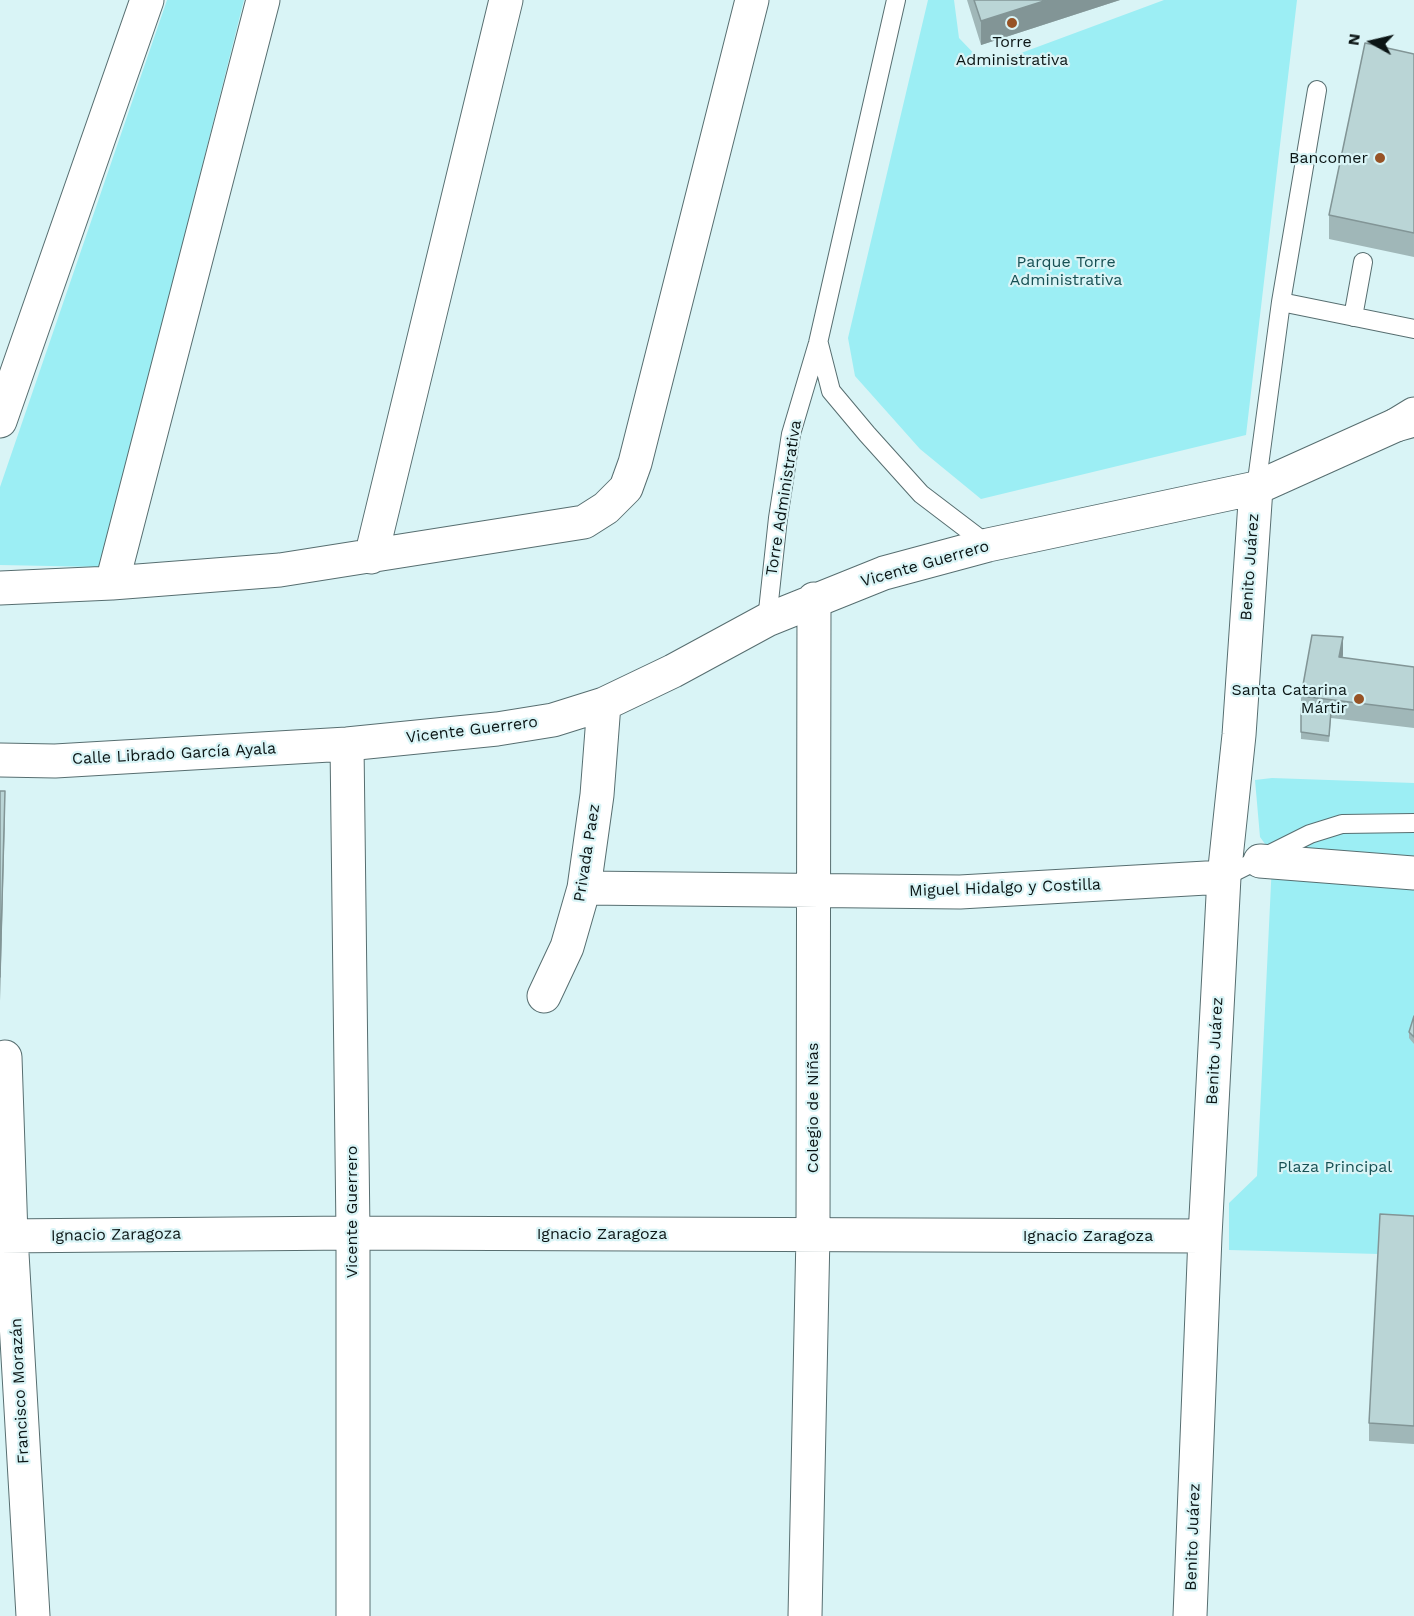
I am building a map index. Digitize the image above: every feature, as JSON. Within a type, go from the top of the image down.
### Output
[{"type":"street","points":[[0,421],[147,0]]},
{"type":"street","points":[[112,584],[263,0]]},
{"type":"street","points":[[371,557],[506,0]]},
{"type":"street","points":[[0,588],[112,584],[279,570],[584,522],[606,508],[626,488],[636,463],[752,0]]},
{"type":"street","name":"Vicente Guerrero","points":[[353,1616],[353,1233],[347,744],[497,729],[553,720],[604,704],[673,671],[767,620],[814,599],[884,573],[988,545],[1256,488],[1408,420]]},
{"type":"street","name":"Benito Juárez","points":[[1190,1616],[1205,1236],[1224,877],[1239,735],[1256,488]]},
{"type":"street","name":"Colegio de Niñas","points":[[805,1616],[813,1234],[814,599]]},
{"type":"street","name":"Privada Paez","points":[[544,996],[567,947],[584,888],[597,795],[604,704]]},
{"type":"street","name":"Calle Librado García Ayala","points":[[0,760],[55,761],[347,744]]},
{"type":"street","points":[[1260,861],[1414,873]]},
{"type":"street","name":"Miguel Hidalgo y Costilla","points":[[584,888],[960,892],[1224,877]]},
{"type":"street","name":"Francisco Morazán","points":[[5,1057],[5,1236],[33,1616]]},
{"type":"street","name":"Ignacio Zaragoza","points":[[5,1236],[353,1233],[1205,1236]]},
{"type":"lane","name":"Torre Administrativa","points":[[767,620],[778,518],[791,434],[818,343],[896,0]]},
{"type":"lane","points":[[1256,488],[1281,302],[1317,90]]},
{"type":"lane","points":[[1353,317],[1363,262]]},
{"type":"lane","points":[[1281,302],[1414,329]]},
{"type":"lane","name":"Torre Administrativa","points":[[818,343],[831,391],[921,494],[988,545]]},
{"type":"lane","name":"Miguel Hidalgo y Costilla","points":[[1224,877],[1310,834],[1342,824],[1414,823]]},
{"type":"green space","points":[[167,0],[244,0],[101,567],[0,565],[0,487]]},
{"type":"green space","name":"Parque Torre Administrativa","points":[[928,0],[954,0],[959,38],[986,66],[1164,0],[1297,0],[1246,435],[981,499],[920,449],[855,376],[848,338]]},
{"type":"green space","name":"Plaza Principal","points":[[1272,778],[1414,783],[1414,1234],[1379,1254],[1229,1250],[1229,1203],[1257,1176],[1272,863],[1268,848],[1260,837],[1255,780]]},
{"type":"building","points":[[974,0],[1047,0],[981,21]]},
{"type":"building","name":"Bancomer","points":[[1365,43],[1414,54],[1414,233],[1329,215]]},
{"type":"building","name":"Santa Catarina Mártir","points":[[1312,635],[1343,637],[1339,657],[1414,667],[1414,710],[1301,696]]},
{"type":"building","points":[[1301,708],[1331,711],[1329,736],[1301,732]]},
{"type":"building","points":[[0,791],[5,791],[0,977]]},
{"type":"building","points":[[1414,1016],[1414,1037],[1409,1032]]},
{"type":"building","points":[[1380,1214],[1414,1216],[1414,1426],[1369,1423]]},
{"type":"place","name":"Torre Administrativa","points":[[1012,23]]},
{"type":"place","name":"Bancomer","points":[[1380,158]]},
{"type":"place","name":"Santa Catarina Mártir","points":[[1359,699]]}]
